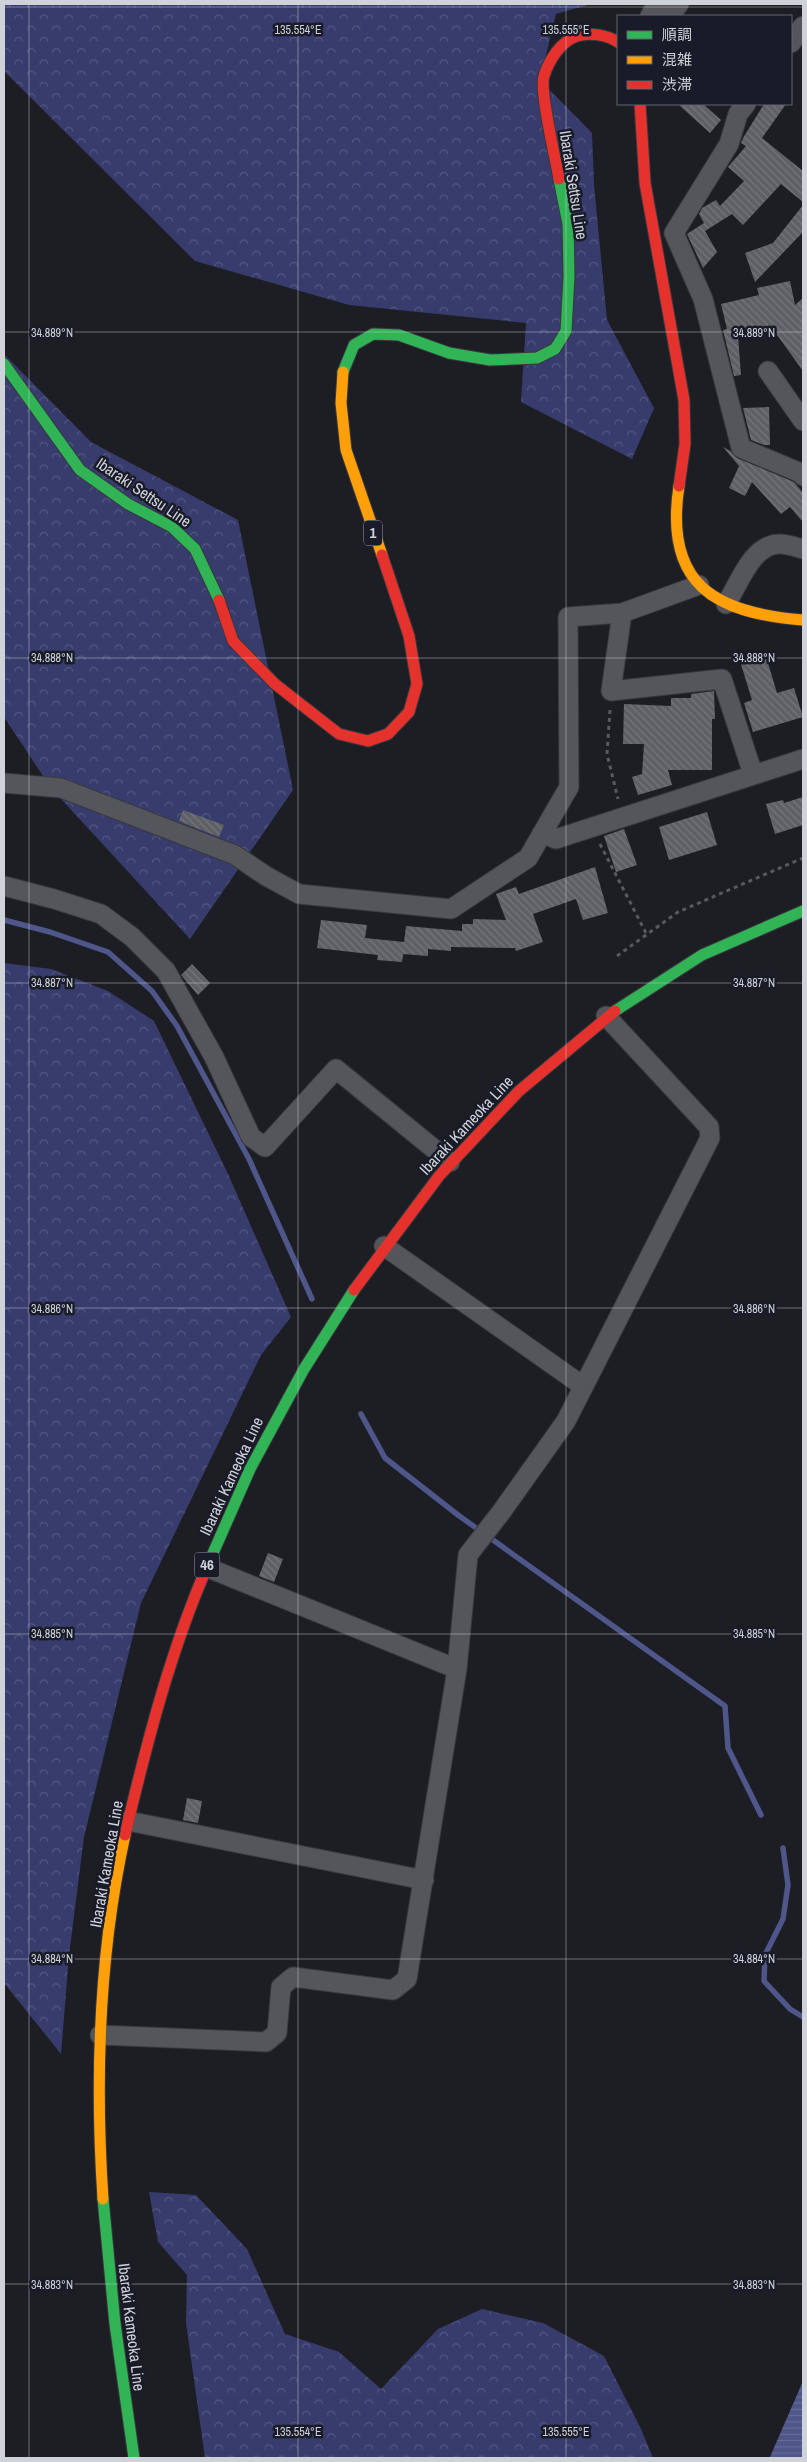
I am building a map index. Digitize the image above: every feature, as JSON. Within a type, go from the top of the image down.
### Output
[{"type":"main road","name":"Ibaraki Settsu Line","points":[[4,364],[80,470],[128,504],[172,527],[195,549],[218,596],[233,641],[275,684],[339,734],[368,741],[388,734],[409,712],[417,684],[409,636],[346,450],[341,403],[343,371],[354,345],[373,334],[399,334],[449,353],[490,360],[537,358],[555,348],[566,331],[569,276],[568,224],[546,109],[543,77],[558,49],[570,38],[583,34],[609,36],[617,41]]},
{"type":"main road","points":[[640,105],[645,181],[681,372],[685,406],[685,443],[677,506],[676,532],[684,562],[699,585],[726,604],[754,614],[803,620]]},
{"type":"main road","name":"Ibaraki Kameoka Line","points":[[134,2458],[111,2306],[103,2212],[99,2120],[100,2035],[111,1918],[128,1821],[166,1678],[206,1567],[267,1434],[324,1338],[384,1246],[450,1162],[534,1076],[606,1016],[669,975],[733,938],[803,911]]},
{"type":"street","points":[[651,15],[657,4]]},
{"type":"street","points":[[670,15],[679,4]]},
{"type":"street","points":[[792,42],[803,26]]},
{"type":"street","points":[[745,105],[738,114],[729,144],[674,233],[704,299],[722,382],[741,448],[801,472],[803,476]]},
{"type":"street","points":[[768,371],[803,421]]},
{"type":"street","points":[[726,604],[751,563],[763,549],[779,544],[799,551]]},
{"type":"street","points":[[4,783],[61,788],[235,856],[299,894],[452,910],[528,858],[569,788],[568,617],[622,613],[699,585]]},
{"type":"street","points":[[622,613],[611,692],[722,679],[752,774]]},
{"type":"street","points":[[542,833],[556,839],[803,759]]},
{"type":"street","points":[[4,886],[101,914],[132,937],[166,971],[214,1056],[251,1137],[265,1147],[336,1069],[450,1162]]},
{"type":"street","points":[[100,2035],[266,2042],[277,2033],[282,1987],[293,1977],[393,1990],[407,1979],[457,1669],[468,1555],[566,1421],[582,1386],[710,1138],[709,1127],[606,1016]]},
{"type":"street","points":[[384,1246],[582,1386]]},
{"type":"street","points":[[206,1567],[457,1669]]},
{"type":"street","points":[[128,1821],[424,1880]]},
{"type":"path","points":[[611,692],[608,754],[623,817]]},
{"type":"path","points":[[591,828],[647,934]]},
{"type":"path","points":[[617,956],[678,912],[803,858]]},
{"type":"green space","points":[[4,4],[591,4],[556,14],[540,80],[592,133],[594,185],[607,320],[654,408],[632,459],[521,402],[526,323],[349,305],[195,261],[4,71]]},
{"type":"green space","points":[[4,354],[91,442],[238,520],[293,790],[190,939],[51,788],[4,717]]},
{"type":"green space","points":[[4,963],[51,969],[108,991],[154,1021],[228,1174],[291,1317],[261,1355],[141,1603],[84,1837],[69,1955],[61,2054],[4,1983]]},
{"type":"green space","points":[[149,2192],[196,2195],[247,2249],[285,2334],[339,2352],[381,2389],[438,2329],[482,2309],[543,2323],[604,2356],[641,2429],[653,2458],[205,2458],[186,2323],[187,2275],[158,2242]]},
{"type":"shaded area","points":[[803,2381],[803,2458],[770,2458],[770,2457]]},
{"type":"building","points":[[679,105],[704,105],[721,120],[710,133]]},
{"type":"building","points":[[763,105],[785,105],[762,138],[803,171],[803,202],[781,184],[743,225],[732,214],[705,231],[717,252],[703,268],[687,234],[704,223],[699,214],[702,208],[716,200],[720,206],[744,181],[728,167],[746,146],[741,143]]},
{"type":"building","points":[[803,205],[803,232],[755,282],[745,253],[773,243]]},
{"type":"building","points":[[790,281],[795,305],[803,298],[803,371],[772,328],[738,336],[741,375],[734,376],[723,330],[727,329],[721,304],[759,295],[757,288]]},
{"type":"building","points":[[769,407],[770,445],[764,445],[751,440],[743,408]]},
{"type":"building","points":[[723,447],[737,458],[794,482],[803,493],[803,522],[790,507],[781,514],[752,482],[745,496],[729,488],[739,466]]},
{"type":"building","points":[[765,653],[777,693],[794,688],[803,717],[753,732],[744,703],[752,700],[740,661]]},
{"type":"building","points":[[714,691],[715,719],[712,719],[712,770],[668,770],[672,785],[638,795],[632,777],[642,774],[644,744],[623,744],[624,704],[671,706],[671,698],[691,698],[691,694]]},
{"type":"building","points":[[803,797],[803,825],[775,834],[766,804],[783,800],[784,803]]},
{"type":"building","points":[[183,810],[224,825],[219,837],[179,821]]},
{"type":"building","points":[[707,812],[717,845],[669,860],[659,827]]},
{"type":"building","points":[[624,829],[637,865],[616,872],[604,836]]},
{"type":"building","points":[[595,867],[608,913],[583,920],[576,899],[533,914],[543,942],[516,951],[515,948],[451,947],[451,951],[428,949],[428,956],[403,954],[402,962],[377,960],[378,955],[317,948],[321,920],[367,925],[365,938],[404,942],[406,926],[462,931],[462,924],[473,924],[473,919],[506,920],[496,894],[516,887],[519,894]]},
{"type":"building","points":[[192,964],[210,983],[198,995],[181,975]]},
{"type":"building","points":[[268,1553],[283,1559],[274,1582],[259,1576]]},
{"type":"building","points":[[187,1798],[202,1801],[198,1823],[183,1820]]},
{"type":"waterway","points":[[4,920],[50,932],[108,952],[152,991],[177,1026],[249,1159],[312,1299]]},
{"type":"waterway","points":[[361,1414],[385,1458],[458,1515],[725,1706],[728,1748],[761,1815]]},
{"type":"waterway","points":[[783,1848],[788,1885],[783,1919],[765,1955],[764,1981],[790,2009],[803,2017]]},
{"type":"traffic: fast","points":[[343,372],[354,345],[373,334],[399,335],[449,353],[490,360],[537,358],[555,349],[566,331],[569,276],[568,224],[559,179]]},
{"type":"traffic: fast","points":[[4,364],[80,470],[128,504],[172,527],[195,549],[219,600]]},
{"type":"traffic: fast","points":[[615,1011],[702,955],[803,911]]},
{"type":"traffic: fast","points":[[210,1560],[250,1469],[304,1369],[354,1290]]},
{"type":"traffic: fast","points":[[103,2199],[115,2324],[134,2458]]},
{"type":"traffic: slow","points":[[343,372],[341,403],[346,450],[382,555]]},
{"type":"traffic: slow","points":[[679,486],[676,520],[680,547],[688,570],[702,587],[721,600],[744,610],[803,620]]},
{"type":"traffic: slow","points":[[103,2199],[99,2108],[101,2016],[109,1925],[125,1835]]},
{"type":"traffic: jam","points":[[559,179],[548,126],[544,95],[543,84],[546,70],[552,58],[571,38],[587,34],[598,35],[617,42]]},
{"type":"traffic: jam","points":[[640,105],[645,183],[684,400],[685,444],[679,486]]},
{"type":"traffic: jam","points":[[219,600],[233,641],[275,684],[339,734],[368,741],[388,734],[409,712],[417,684],[409,636],[382,555]]},
{"type":"traffic: jam","points":[[354,1290],[439,1176],[519,1091],[615,1011]]},
{"type":"traffic: jam","points":[[125,1835],[161,1696],[183,1627],[210,1560]]}]
